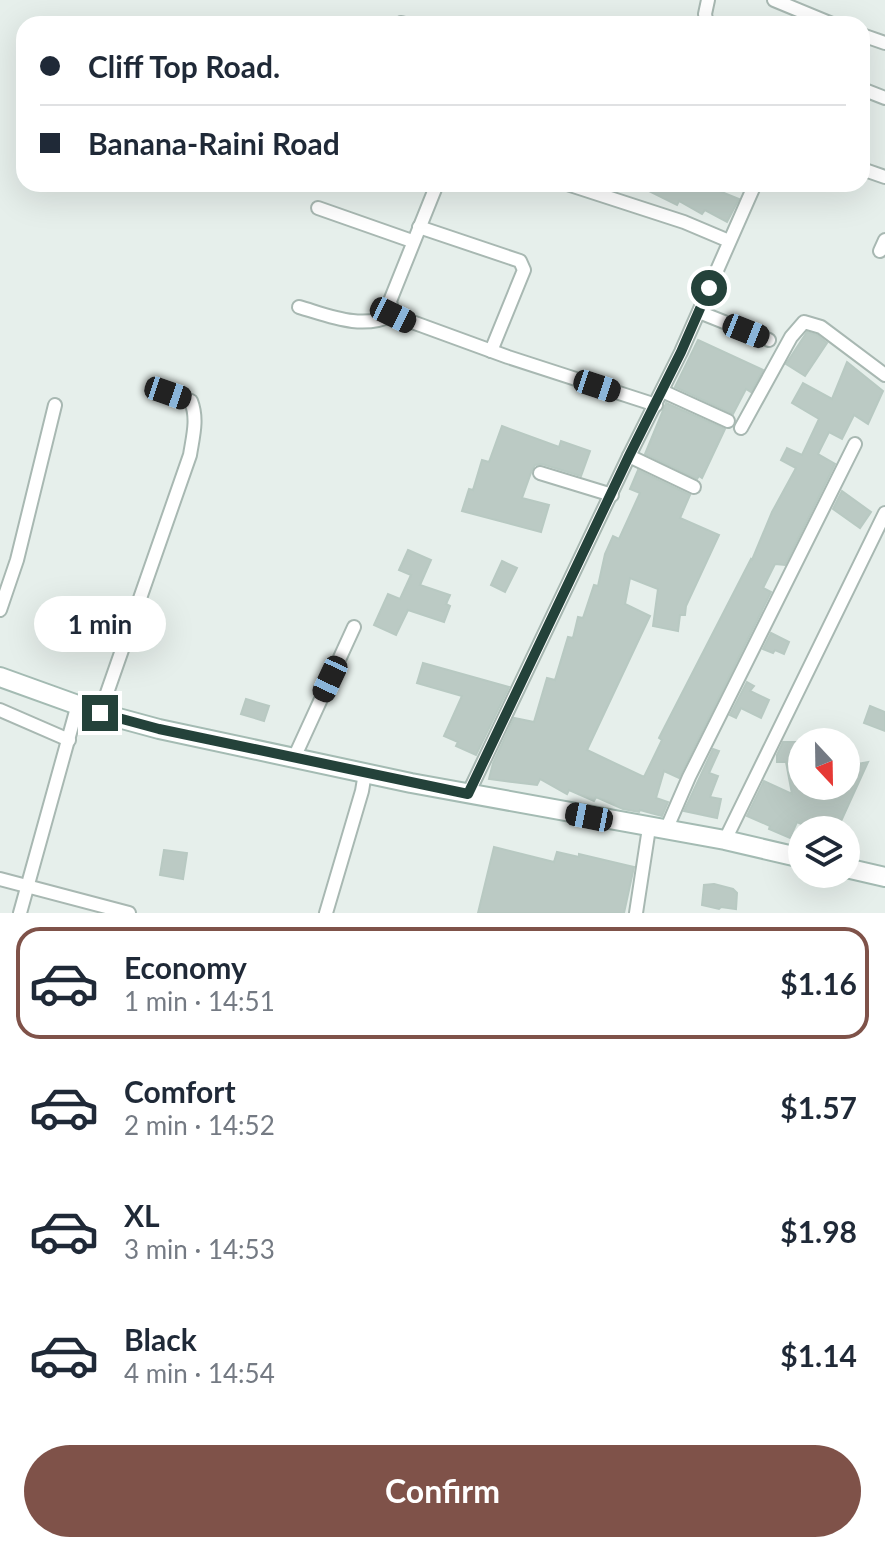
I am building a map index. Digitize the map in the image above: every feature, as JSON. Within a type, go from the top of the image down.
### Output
[{"type":"main road","points":[[0,677],[100,713],[159,729],[468,794],[725,840],[788,855]]},
{"type":"main road","points":[[860,871],[885,877]]},
{"type":"street","points":[[774,0],[812,16]]},
{"type":"street","points":[[393,315],[390,301],[434,192]]},
{"type":"street","points":[[592,192],[684,222],[729,241]]},
{"type":"street","points":[[468,794],[656,405],[751,192]]},
{"type":"street","points":[[318,208],[412,241]]},
{"type":"street","points":[[419,227],[520,261],[523,265],[524,270],[491,351]]},
{"type":"street","points":[[299,307],[366,323],[393,315],[656,405]]},
{"type":"street","points":[[699,312],[769,340]]},
{"type":"street","points":[[741,428],[791,337],[804,322],[821,327],[885,375]]},
{"type":"street","points":[[662,391],[728,421]]},
{"type":"street","points":[[100,713],[190,455],[195,425],[191,401],[168,393]]},
{"type":"street","points":[[0,610],[17,560],[55,405]]},
{"type":"street","points":[[636,913],[658,829],[689,777],[855,444]]},
{"type":"street","points":[[629,456],[694,487]]},
{"type":"street","points":[[540,473],[612,495]]},
{"type":"street","points":[[725,840],[885,513]]},
{"type":"street","points":[[294,758],[354,627]]},
{"type":"street","points":[[20,913],[78,704]]},
{"type":"street","points":[[0,710],[69,740]]},
{"type":"street","points":[[326,913],[365,773]]},
{"type":"street","points":[[0,879],[129,913]]},
{"type":"building","points":[[651,192],[722,192],[739,199],[727,222],[705,210],[702,214],[679,201],[677,205]]},
{"type":"building","points":[[807,332],[827,343],[805,376],[786,364]]},
{"type":"building","points":[[698,340],[763,370],[751,392],[746,389],[733,414],[675,387]]},
{"type":"building","points":[[847,362],[883,391],[868,424],[854,415],[842,439],[829,432],[818,454],[835,464],[785,565],[775,564],[763,588],[771,592],[679,778],[664,771],[656,798],[668,802],[662,816],[623,809],[596,797],[594,801],[569,790],[567,794],[540,779],[537,785],[489,779],[514,718],[534,722],[547,678],[555,680],[568,637],[573,638],[578,617],[583,618],[594,585],[598,586],[605,554],[613,536],[619,539],[640,493],[630,489],[638,470],[690,495],[680,518],[719,535],[686,606],[685,615],[680,615],[678,631],[653,626],[658,589],[630,578],[625,604],[650,616],[587,750],[644,777],[662,740],[659,738],[796,468],[781,460],[787,448],[802,455],[819,419],[792,403],[803,383],[832,399]]},
{"type":"building","points":[[666,403],[725,429],[702,478],[699,476],[697,479],[645,454]]},
{"type":"building","points":[[502,426],[559,447],[561,441],[590,451],[581,476],[542,464],[535,465],[522,498],[549,505],[541,532],[462,511],[469,489],[473,490],[482,460],[489,462]]},
{"type":"building","points":[[842,491],[871,512],[860,528],[833,509]]},
{"type":"building","points":[[408,550],[431,560],[420,585],[450,595],[446,604],[450,606],[444,622],[408,610],[396,635],[374,625],[388,594],[400,599],[411,575],[399,570]]},
{"type":"building","points":[[502,561],[517,568],[505,592],[491,585]]},
{"type":"building","points":[[771,633],[789,642],[784,654],[763,649]]},
{"type":"building","points":[[423,663],[509,687],[476,755],[456,746],[458,742],[444,736],[462,696],[417,683]]},
{"type":"building","points":[[747,682],[754,686],[750,691],[769,700],[761,718],[741,708],[736,718],[730,715]]},
{"type":"building","points":[[246,699],[269,706],[264,721],[241,714]]},
{"type":"building","points":[[870,706],[885,712],[885,731],[864,723]]},
{"type":"building","points":[[783,742],[788,742],[788,773],[786,762],[777,762]]},
{"type":"building","points":[[713,749],[719,751],[709,773],[718,776],[710,797],[721,799],[717,818],[684,811]]},
{"type":"building","points":[[868,762],[860,780],[860,763]]},
{"type":"building","points":[[764,781],[788,792],[788,800],[851,800],[843,816],[788,816],[788,837],[747,816]]},
{"type":"building","points":[[494,847],[554,862],[557,852],[634,867],[624,913],[478,913]]},
{"type":"building","points":[[164,850],[187,853],[183,879],[160,875]]},
{"type":"building","points":[[714,884],[737,893],[736,909],[702,905],[704,885]]},
{"type":"route","points":[[100,713],[159,729],[468,794],[656,405],[709,288]]}]
